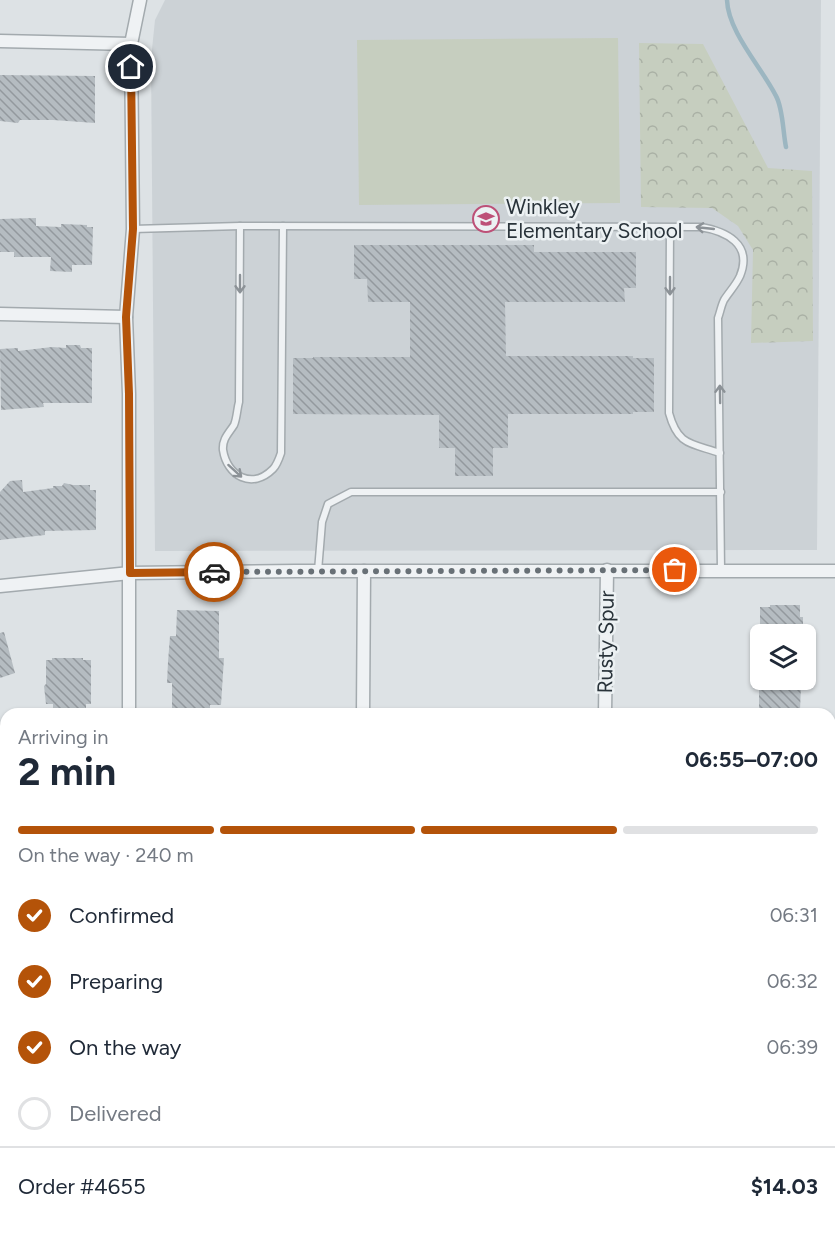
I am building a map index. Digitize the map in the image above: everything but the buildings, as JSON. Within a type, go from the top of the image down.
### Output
[{"type":"street","points":[[129,708],[129,394],[126,317],[133,229],[131,44],[140,0]]},
{"type":"street","points":[[0,41],[131,44]]},
{"type":"street","points":[[0,314],[126,317]]},
{"type":"street","name":"Rusty Spur","points":[[605,708],[607,570]]},
{"type":"street","points":[[363,571],[363,708]]},
{"type":"street","points":[[0,586],[130,573],[835,571]]},
{"type":"lane","points":[[240,226],[239,402],[234,423],[224,440],[223,447],[226,463],[232,472],[243,478],[254,480],[266,475],[275,467],[281,453],[283,226]]},
{"type":"lane","points":[[133,229],[240,226],[699,227],[715,229],[731,236],[739,247],[743,259],[740,275],[723,302],[718,318],[721,570]]},
{"type":"lane","points":[[670,228],[669,414],[674,431],[684,441],[720,453]]},
{"type":"lane","points":[[318,571],[321,522],[328,504],[351,492],[721,492]]},
{"type":"shaded area","name":"Winkley Elementary School","points":[[165,0],[821,0],[817,550],[155,551],[151,59],[155,20]]},
{"type":"green space","points":[[618,38],[620,203],[359,205],[357,40]]},
{"type":"green space","points":[[639,43],[703,44],[768,168],[812,171],[813,341],[751,343],[753,250],[738,226],[712,208],[641,207]]},
{"type":"waterway","points":[[727,0],[733,25],[739,37],[778,101],[786,147]]},
{"type":"way so far","points":[[214,572],[675,570]]},
{"type":"place","name":"Winkley Elementary School","points":[[486,219]]},
{"type":"route","points":[[131,67],[133,229],[126,317],[130,573],[214,572]]}]
